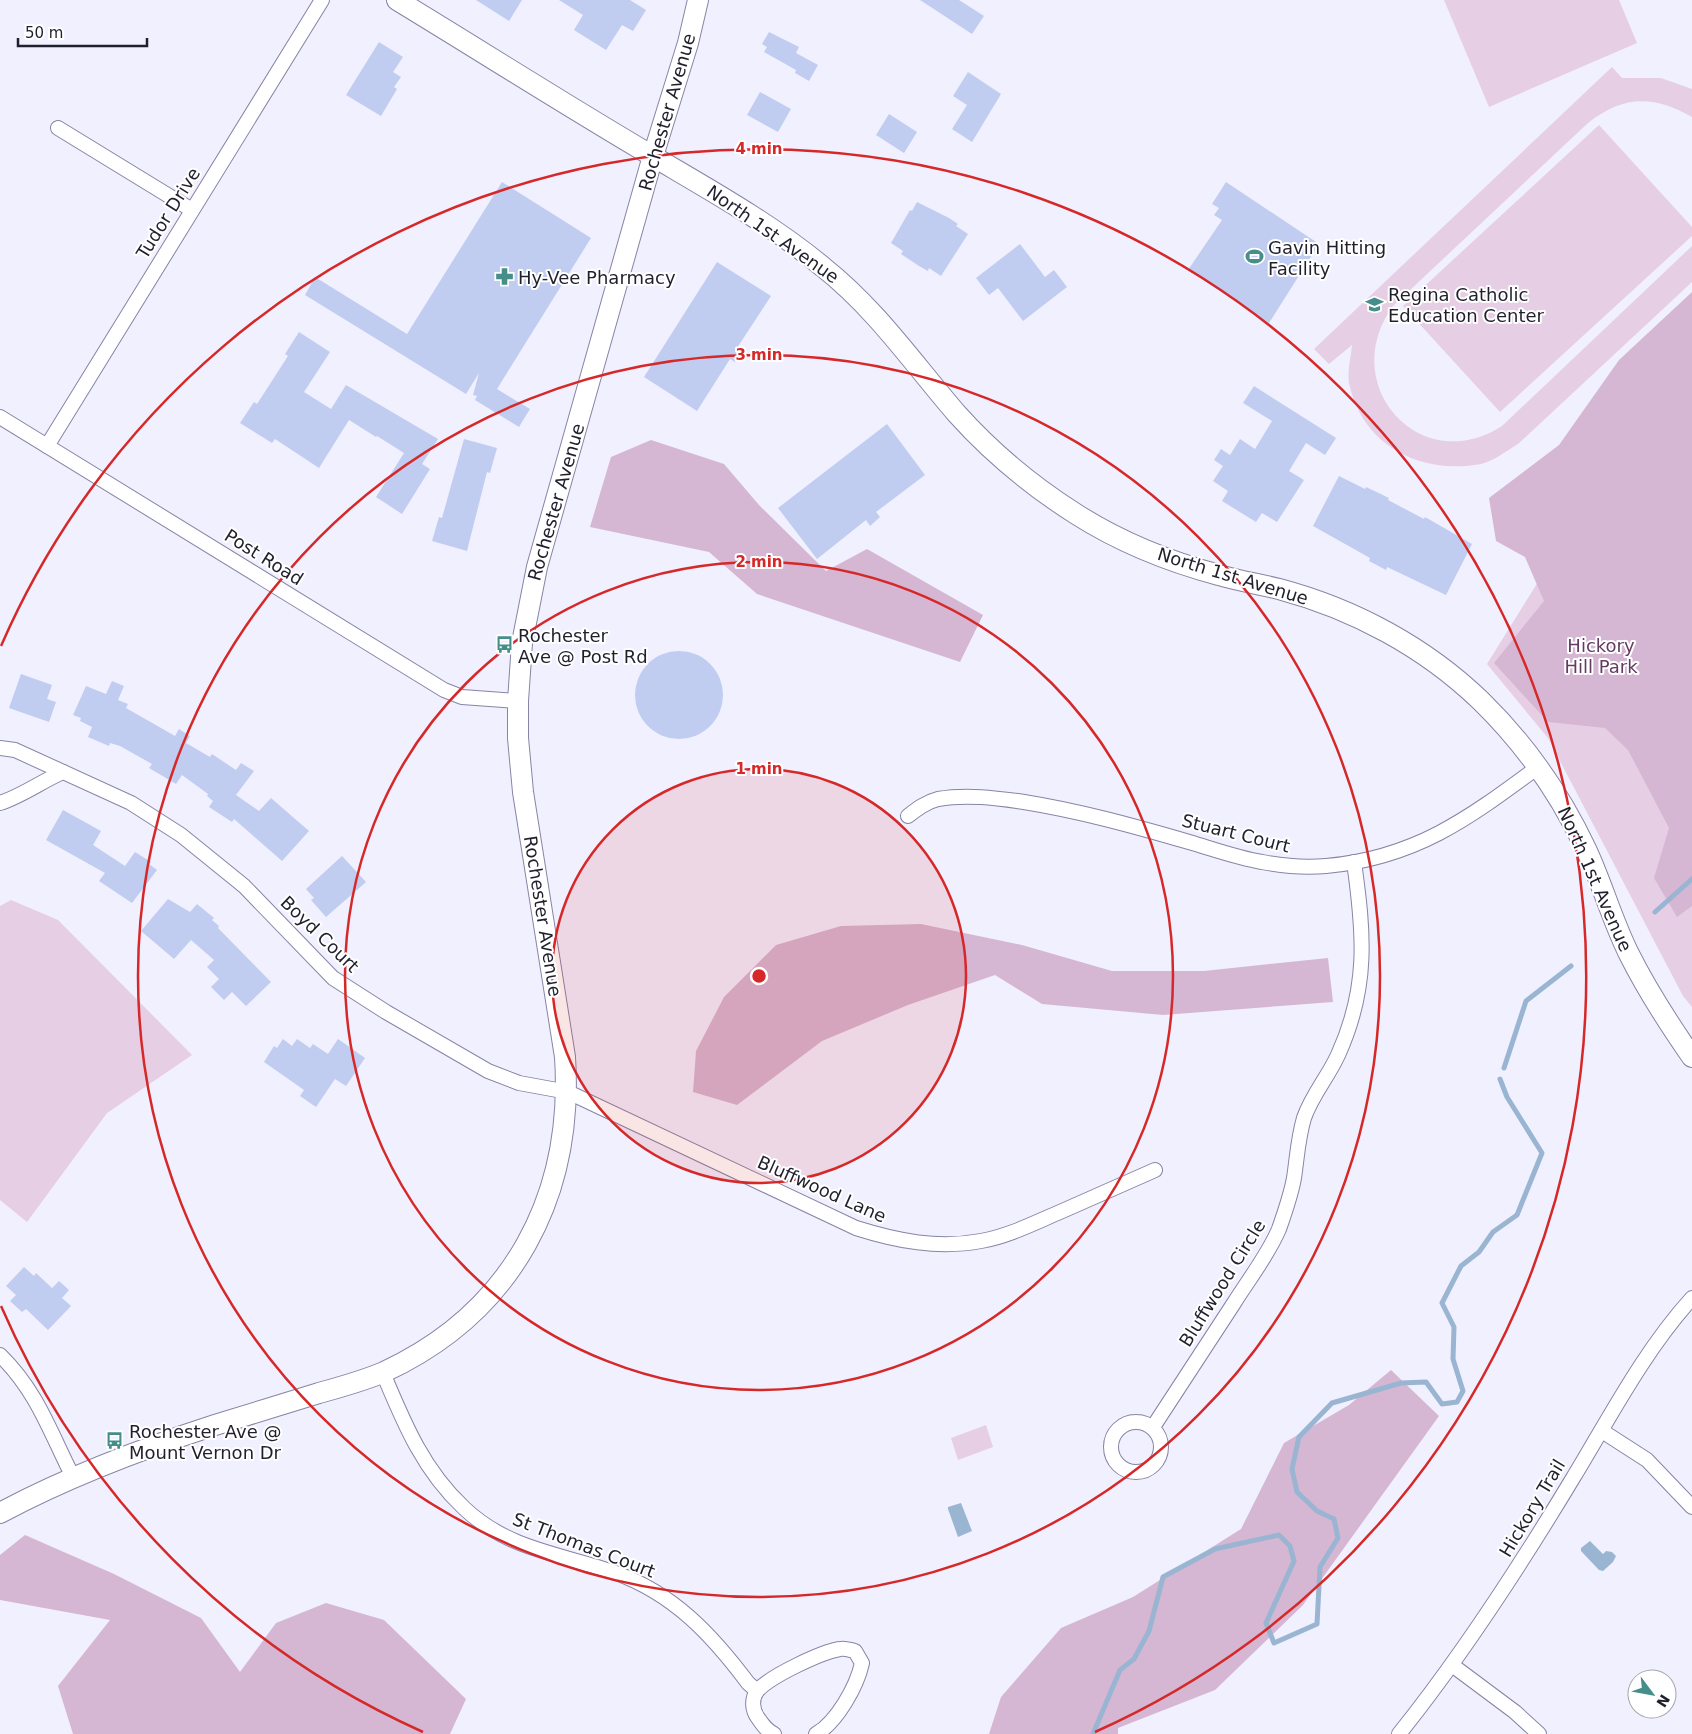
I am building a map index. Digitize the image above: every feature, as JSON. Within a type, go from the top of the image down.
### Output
[{"type":"main road","name":"North 1st Avenue","points":[[397,0],[653,156],[697,180],[788,240],[823,266],[874,314],[983,442],[1034,486],[1080,516],[1128,542],[1200,570],[1280,589],[1327,605],[1373,625],[1410,645],[1449,673],[1480,700],[1513,735],[1538,767],[1565,808],[1588,853],[1628,952],[1661,1012],[1692,1057]]},
{"type":"main road","name":"Rochester Avenue","points":[[0,1513],[73,1477],[181,1436],[382,1373],[420,1353],[446,1336],[480,1305],[511,1268],[542,1214],[553,1185],[561,1154],[568,1092],[566,1056],[523,792],[518,738],[518,701],[522,643],[537,567],[653,156],[688,43],[698,0]]},
{"type":"street","name":"Tudor Drive","points":[[47,446],[322,0]]},
{"type":"street","points":[[58,128],[192,210]]},
{"type":"street","name":"Post Road","points":[[0,416],[444,690],[462,697],[518,701]]},
{"type":"street","name":"Boyd Court","points":[[0,748],[15,750],[131,803],[181,835],[244,886],[333,978],[386,1012],[488,1071],[519,1083],[568,1092]]},
{"type":"street","name":"Stuart Court","points":[[908,816],[920,806],[936,800],[960,797],[996,798],[1100,817],[1260,862],[1293,866],[1326,866],[1354,862],[1420,844],[1472,816],[1538,767]]},
{"type":"street","points":[[0,803],[14,799],[39,782],[63,772]]},
{"type":"street","name":"Bluffwood Circle","points":[[1153,1427],[1265,1255],[1288,1206],[1294,1179],[1297,1145],[1304,1118],[1313,1098],[1338,1055],[1351,1022],[1359,988],[1363,952],[1362,917],[1354,862]]},
{"type":"street","name":"Bluffwood Lane","points":[[568,1092],[856,1228],[886,1238],[917,1243],[949,1244],[972,1242],[1011,1233],[1154,1170]]},
{"type":"street","name":"Hickory Trail","points":[[1399,1734],[1452,1665],[1522,1561],[1653,1345],[1692,1298]]},
{"type":"street","points":[[0,1355],[30,1390],[45,1416],[73,1477]]},
{"type":"street","name":"St Thomas Court","points":[[382,1373],[411,1438],[426,1464],[444,1488],[465,1510],[489,1528],[515,1542],[536,1551],[616,1573],[648,1588],[678,1606],[700,1625],[748,1683],[757,1691]]},
{"type":"street","points":[[1602,1431],[1647,1460],[1692,1508]]},
{"type":"street","points":[[774,1734],[767,1730],[755,1713],[753,1700],[757,1691],[775,1677],[828,1652],[842,1649],[855,1652],[862,1663],[860,1673],[836,1716],[828,1727],[816,1734]]},
{"type":"street","points":[[1452,1665],[1515,1712],[1539,1734]]},
{"type":"green space","points":[[1444,0],[1619,0],[1637,43],[1489,107]]},
{"type":"green space","points":[[1612,67],[1622,78],[1661,78],[1692,89],[1692,117],[1665,105],[1639,101],[1614,107],[1588,123],[1393,306],[1378,336],[1374,365],[1381,392],[1395,415],[1416,432],[1442,441],[1471,439],[1502,426],[1692,246],[1692,282],[1518,444],[1495,458],[1481,464],[1437,465],[1416,460],[1397,451],[1381,439],[1367,424],[1356,405],[1349,383],[1352,345],[1329,364],[1314,349]]},
{"type":"green space","points":[[1599,125],[1692,227],[1692,236],[1500,412],[1403,306]]},
{"type":"green space","name":"Hickory Hill Park","points":[[1692,292],[1692,906],[1677,917],[1654,878],[1669,828],[1628,750],[1605,728],[1548,722],[1494,663],[1544,601],[1525,557],[1496,541],[1489,498],[1559,445],[1619,360]]},
{"type":"green space","name":"Hickory Hill Park","points":[[1692,334],[1692,1007],[1683,996],[1548,738],[1487,664]]},
{"type":"green space","points":[[651,440],[724,464],[759,505],[826,571],[867,549],[983,615],[960,662],[757,594],[709,552],[590,527],[611,457]]},
{"type":"green space","points":[[11,900],[58,920],[192,1055],[107,1113],[27,1222],[0,1200],[0,906]]},
{"type":"green space","points":[[921,924],[1022,945],[1112,971],[1204,971],[1328,958],[1333,1002],[1163,1015],[1042,1004],[995,975],[908,1005],[822,1041],[737,1105],[693,1092],[696,1051],[724,997],[776,945],[841,926]]},
{"type":"green space","points":[[1391,1370],[1439,1416],[1303,1605],[1215,1690],[1118,1728],[1118,1734],[989,1734],[1001,1697],[1061,1628],[1133,1597],[1241,1529],[1284,1443],[1349,1405]]},
{"type":"green space","points":[[986,1425],[993,1447],[958,1460],[951,1438]]},
{"type":"green space","points":[[25,1535],[114,1574],[201,1618],[240,1672],[276,1623],[326,1603],[384,1620],[466,1699],[450,1734],[73,1734],[58,1686],[110,1620],[0,1600],[0,1555]]},
{"type":"water","points":[[961,1503],[972,1531],[958,1537],[948,1507]]},
{"type":"water","points":[[1590,1541],[1603,1554],[1606,1551],[1612,1552],[1616,1556],[1613,1562],[1603,1571],[1599,1570],[1581,1551],[1581,1548]]},
{"type":"building","points":[[476,0],[522,0],[509,21]]},
{"type":"building","points":[[559,0],[630,0],[646,10],[633,31],[622,25],[606,50],[574,30],[583,15]]},
{"type":"building","points":[[920,0],[959,0],[984,16],[972,34]]},
{"type":"building","points":[[769,32],[799,47],[796,53],[818,65],[809,81],[795,73],[796,70],[764,52],[767,47],[762,44]]},
{"type":"building","points":[[379,42],[403,57],[393,72],[401,77],[394,87],[397,89],[381,116],[346,95]]},
{"type":"building","points":[[968,72],[1001,94],[972,142],[952,129],[967,105],[953,96]]},
{"type":"building","points":[[760,92],[791,109],[778,132],[747,115]]},
{"type":"building","points":[[889,114],[917,132],[904,153],[876,135]]},
{"type":"building","name":"Hy-Vee Pharmacy","points":[[502,182],[591,238],[497,389],[530,409],[519,427],[475,400],[477,396],[473,395],[479,373],[466,394],[305,295],[315,277],[407,334]]},
{"type":"building","name":"Gavin Hitting Facility","points":[[1226,182],[1319,244],[1269,323],[1188,270],[1222,220],[1214,215],[1219,208],[1212,204]]},
{"type":"building","points":[[917,202],[949,218],[958,224],[956,226],[968,234],[941,276],[929,268],[928,271],[919,266],[901,254],[903,251],[891,243],[910,210],[912,211]]},
{"type":"building","points":[[1020,244],[1045,277],[1054,270],[1067,287],[1023,321],[998,288],[989,295],[976,278]]},
{"type":"building","points":[[717,262],[771,296],[737,348],[743,351],[735,362],[730,359],[697,411],[644,377]]},
{"type":"building","points":[[299,332],[330,352],[304,392],[331,409],[346,385],[438,439],[422,464],[430,469],[402,514],[376,497],[404,453],[349,420],[319,468],[275,439],[272,443],[240,423],[254,402],[257,404],[288,356],[285,354]]},
{"type":"building","points":[[1254,386],[1336,438],[1325,455],[1306,443],[1289,471],[1304,480],[1277,522],[1262,513],[1256,522],[1222,501],[1228,491],[1213,481],[1223,466],[1214,460],[1221,449],[1230,455],[1240,439],[1255,449],[1272,421],[1243,403]]},
{"type":"building","points":[[887,424],[925,475],[876,512],[880,517],[870,526],[866,520],[817,559],[778,508]]},
{"type":"building","points":[[464,439],[497,448],[490,473],[487,472],[467,551],[432,541],[439,517],[442,518]]},
{"type":"building","points":[[1339,476],[1389,498],[1388,500],[1424,519],[1425,517],[1472,544],[1446,595],[1387,567],[1386,570],[1369,561],[1370,558],[1313,526]]},
{"type":"building","points":[[679,651],[696,654],[710,664],[720,678],[723,695],[720,712],[710,726],[696,736],[679,739],[662,736],[648,726],[638,712],[635,695],[638,678],[648,664],[662,654]]},
{"type":"building","points":[[21,674],[52,685],[47,699],[56,702],[49,722],[9,708]]},
{"type":"building","points":[[112,681],[124,686],[118,700],[128,704],[126,708],[175,736],[179,729],[190,736],[186,743],[210,757],[212,754],[236,770],[241,763],[254,771],[236,795],[259,811],[271,798],[309,831],[282,861],[234,819],[232,822],[209,807],[213,801],[207,796],[208,794],[182,775],[176,784],[149,768],[152,764],[120,746],[110,743],[109,746],[88,737],[92,727],[80,721],[81,718],[73,715],[86,686],[106,694]]},
{"type":"building","points":[[63,810],[101,831],[93,845],[125,866],[135,852],[151,862],[149,864],[157,870],[132,903],[99,881],[105,873],[46,840]]},
{"type":"building","points":[[342,856],[366,882],[326,917],[311,900],[314,898],[306,889]]},
{"type":"building","points":[[168,899],[190,912],[197,904],[214,918],[212,920],[219,926],[218,928],[271,982],[246,1006],[232,992],[224,1000],[211,987],[219,979],[207,967],[214,960],[191,940],[174,959],[141,931]]},
{"type":"building","points":[[283,1039],[292,1046],[297,1039],[310,1048],[313,1044],[328,1054],[338,1039],[365,1058],[346,1086],[335,1079],[316,1107],[300,1096],[304,1090],[264,1062],[274,1046],[277,1048]]},
{"type":"building","points":[[24,1267],[34,1276],[36,1273],[52,1288],[59,1281],[69,1290],[62,1298],[71,1306],[48,1330],[26,1309],[22,1312],[10,1301],[16,1295],[6,1286]]},
{"type":"waterway","points":[[1655,912],[1692,879]]},
{"type":"waterway","points":[[1504,1068],[1526,1001],[1571,966]]},
{"type":"waterway","points":[[1093,1734],[1120,1670],[1134,1659],[1149,1631],[1163,1577],[1215,1549],[1279,1535],[1290,1546],[1294,1561],[1266,1623],[1274,1643],[1317,1624],[1320,1567],[1338,1538],[1334,1519],[1317,1511],[1297,1492],[1292,1469],[1299,1437],[1332,1403],[1401,1383],[1426,1382],[1442,1404],[1457,1402],[1463,1391],[1453,1359],[1454,1327],[1442,1303],[1461,1266],[1479,1252],[1493,1232],[1517,1215],[1542,1153],[1507,1097],[1500,1079]]},
{"type":"place","name":"Gavin Hitting Facility","points":[[1254,257]]},
{"type":"place","name":"Hy-Vee Pharmacy","points":[[504,277]]},
{"type":"place","name":"Regina Catholic Education Center","points":[[1374,304]]},
{"type":"place","name":"Rochester Ave @ Post Rd","points":[[504,645]]},
{"type":"place","name":"Rochester Ave @ Mount Vernon Dr","points":[[115,1441]]}]
